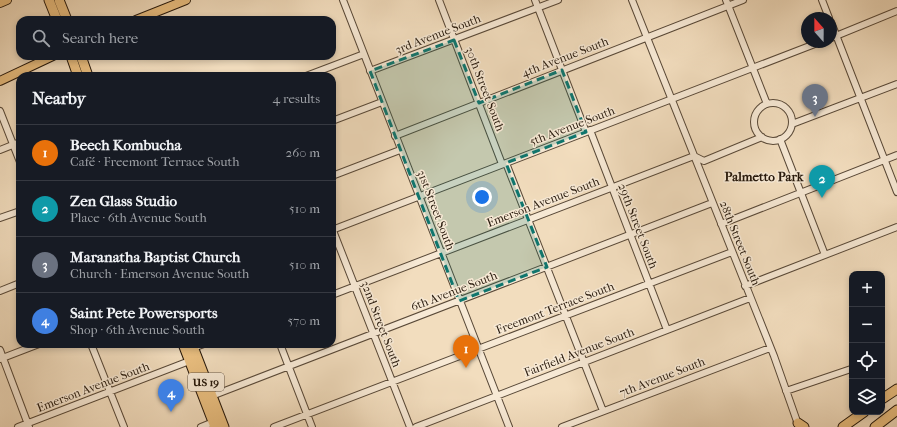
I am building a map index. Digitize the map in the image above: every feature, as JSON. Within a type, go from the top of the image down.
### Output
[{"type":"highway","points":[[49,0],[55,16]]},
{"type":"highway","points":[[59,0],[65,16]]},
{"type":"highway","points":[[72,60],[76,72]]},
{"type":"highway","points":[[82,60],[87,72]]},
{"type":"highway","name":"US 19","points":[[188,348],[218,424]]},
{"type":"highway","points":[[885,397],[897,389]]},
{"type":"highway","points":[[875,427],[897,410]]},
{"type":"highway","points":[[843,427],[860,415]]},
{"type":"main road","points":[[0,3],[7,0]]},
{"type":"main road","points":[[146,16],[186,0]]},
{"type":"main road","points":[[19,72],[45,60]]},
{"type":"main road","points":[[0,81],[16,73]]},
{"type":"street","name":"31st Street South","points":[[343,0],[418,197],[509,427]]},
{"type":"street","name":"30th Street South","points":[[439,0],[479,103],[547,266],[603,411]]},
{"type":"street","name":"29th Street South","points":[[535,0],[562,70],[612,187],[667,330]]},
{"type":"street","name":"3rd Avenue South","points":[[370,71],[558,0]]},
{"type":"street","name":"28th Street South","points":[[632,0],[800,426]]},
{"type":"street","name":"4th Avenue South","points":[[395,136],[647,37],[728,3],[742,0]]},
{"type":"street","points":[[822,0],[827,12]]},
{"type":"street","points":[[728,3],[767,104]]},
{"type":"street","points":[[837,36],[897,11]]},
{"type":"street","points":[[837,44],[897,192]]},
{"type":"street","name":"5th Avenue South","points":[[336,228],[805,48]]},
{"type":"street","points":[[317,72],[364,54]]},
{"type":"street","points":[[792,124],[897,84]]},
{"type":"street","points":[[336,119],[382,102]]},
{"type":"street","points":[[767,104],[779,104],[785,107],[789,112],[792,124],[788,133],[780,139],[770,140],[762,137],[756,131],[754,118],[761,107],[767,104]]},
{"type":"street","points":[[0,111],[16,152]]},
{"type":"street","name":"Emerson Avenue South","points":[[336,293],[694,156],[704,161],[762,137]]},
{"type":"street","points":[[780,139],[825,255]]},
{"type":"street","points":[[0,150],[16,143]]},
{"type":"street","points":[[336,174],[400,150]]},
{"type":"street","points":[[720,224],[897,155]]},
{"type":"street","name":"6th Avenue South","points":[[208,398],[712,203]]},
{"type":"street","points":[[0,218],[16,212]]},
{"type":"street","points":[[745,286],[897,227]]},
{"type":"street","name":"32nd Street South","points":[[336,239],[410,427]]},
{"type":"street","name":"Freemont Terrace South","points":[[274,427],[732,252]]},
{"type":"street","points":[[0,291],[16,285]]},
{"type":"street","name":"Fairfield Avenue South","points":[[416,427],[750,298]]},
{"type":"street","points":[[2,358],[28,348]]},
{"type":"street","points":[[93,348],[124,427]]},
{"type":"street","points":[[282,348],[312,427]]},
{"type":"street","name":"7th Avenue South","points":[[562,427],[770,348]]},
{"type":"street","points":[[0,350],[29,425]]},
{"type":"street","name":"Emerson Avenue South","points":[[18,427],[29,425],[193,360]]},
{"type":"street","points":[[786,391],[849,370]]},
{"type":"street","points":[[201,427],[218,424]]},
{"type":"highlighted area","points":[[454,40],[479,103],[562,70],[586,132],[506,163],[547,267],[459,301],[370,71]]},
{"type":"place","name":"Maranatha Baptist Church","points":[[815,117]]},
{"type":"place","name":"Zen Glass Studio","points":[[822,198]]},
{"type":"place","name":"Beech Kombucha","points":[[466,368]]},
{"type":"place","name":"Saint Pete Powersports","points":[[171,412]]},
{"type":"district","name":"Palmetto Park","points":[[764,176]]}]
